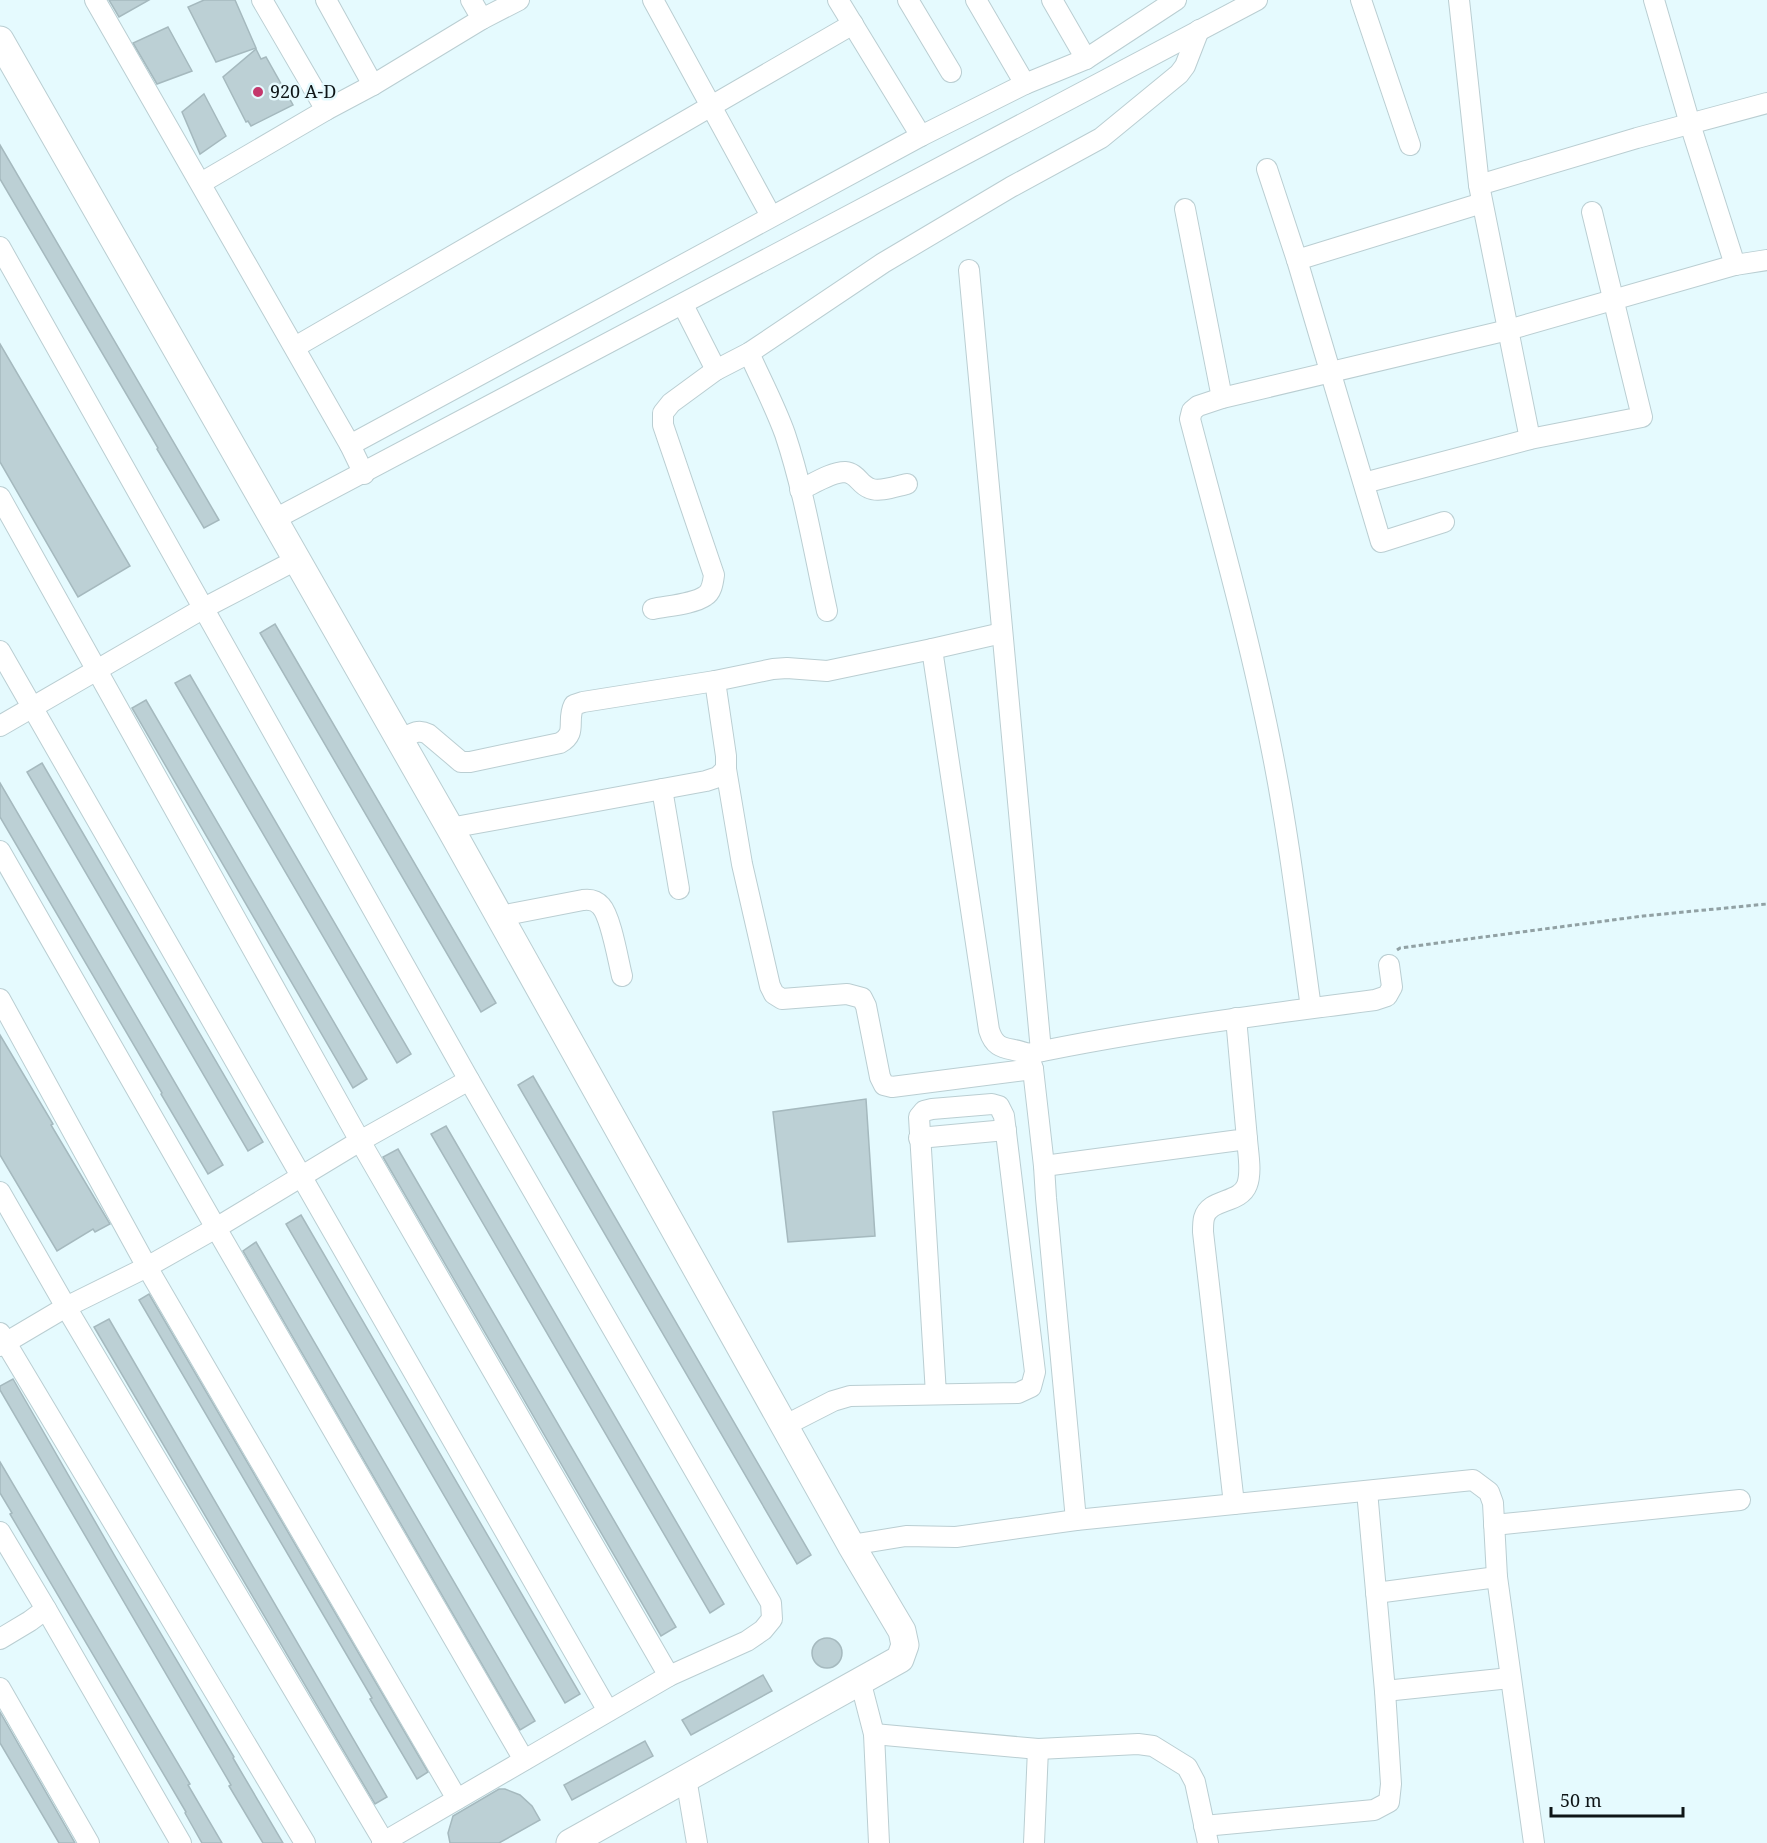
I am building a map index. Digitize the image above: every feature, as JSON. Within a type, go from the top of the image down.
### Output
[{"type":"street","points":[[95,0],[295,347],[350,445],[363,474]]},
{"type":"street","points":[[262,0],[326,110]]},
{"type":"street","points":[[326,0],[373,85]]},
{"type":"street","points":[[471,0],[482,19]]},
{"type":"street","points":[[201,183],[373,85],[482,19],[519,0]]},
{"type":"street","points":[[653,0],[771,216]]},
{"type":"street","points":[[838,0],[921,136]]},
{"type":"street","points":[[909,0],[951,72]]},
{"type":"street","points":[[976,0],[1025,84]]},
{"type":"street","points":[[1052,0],[1086,59]]},
{"type":"street","points":[[350,445],[921,136],[1025,84],[1086,59],[1176,0]]},
{"type":"street","points":[[273,520],[1257,0]]},
{"type":"street","points":[[1361,0],[1410,146]]},
{"type":"street","points":[[1459,0],[1480,194],[1530,439]]},
{"type":"street","points":[[1654,0],[1690,124],[1735,265]]},
{"type":"street","points":[[295,347],[853,24]]},
{"type":"street","points":[[653,609],[707,596],[714,575],[663,425],[663,413],[671,403],[716,370],[749,353],[883,263],[1011,187],[1101,138],[1179,74],[1185,66],[1199,30]]},
{"type":"street","points":[[0,40],[401,740],[850,1545],[902,1631],[905,1645],[900,1659],[570,1843]]},
{"type":"street","points":[[1297,260],[1480,194],[1690,124],[1767,104]]},
{"type":"street","points":[[1267,169],[1297,260],[1382,542],[1444,522]]},
{"type":"street","points":[[1185,210],[1222,398]]},
{"type":"street","points":[[1364,483],[1530,439],[1642,417],[1592,212]]},
{"type":"street","points":[[0,247],[469,1080],[771,1603],[772,1619],[763,1630],[747,1641],[669,1676],[383,1842],[0,1192]]},
{"type":"street","points":[[1311,1008],[1294,883],[1272,753],[1250,651],[1190,419],[1191,411],[1198,406],[1222,398],[1508,330],[1735,265],[1767,260]]},
{"type":"street","points":[[969,270],[1002,633],[1034,1058],[1076,1520]]},
{"type":"street","points":[[683,305],[716,370]]},
{"type":"street","points":[[749,353],[778,418],[800,490],[827,610]]},
{"type":"street","points":[[800,490],[846,472],[855,475],[868,488],[876,490],[907,484]]},
{"type":"street","points":[[0,497],[360,1141],[669,1676]]},
{"type":"street","points":[[0,726],[204,608],[296,560]]},
{"type":"street","points":[[401,740],[423,731],[461,762],[470,762],[560,743],[571,733],[571,711],[574,705],[583,702],[715,681],[773,669],[827,671],[1002,633]]},
{"type":"street","points":[[932,649],[989,1030],[992,1041],[1002,1048],[1017,1049],[1034,1058]]},
{"type":"street","points":[[0,651],[608,1711]]},
{"type":"street","points":[[715,681],[726,769],[742,864],[770,986],[774,994],[782,999],[847,994],[862,998],[866,1006],[880,1077],[884,1085],[892,1087],[1236,1018],[1375,999],[1387,996],[1392,987],[1389,965]]},
{"type":"street","points":[[450,828],[706,781],[718,777],[726,769]]},
{"type":"street","points":[[662,789],[679,889]]},
{"type":"street","points":[[0,851],[524,1760]]},
{"type":"street","points":[[500,916],[591,899],[600,904],[606,913],[622,976]]},
{"type":"street","points":[[0,999],[147,1267],[457,1799]]},
{"type":"street","points":[[1234,1504],[1203,1232],[1205,1215],[1214,1206],[1241,1195],[1247,1185],[1249,1170],[1236,1018]]},
{"type":"street","points":[[305,1843],[2,1341],[147,1267],[360,1141],[469,1080]]},
{"type":"street","points":[[784,1426],[833,1401],[850,1396],[1018,1393],[1031,1387],[1035,1372],[1006,1130],[1004,1116],[999,1106],[993,1104],[932,1109],[924,1111],[918,1117],[936,1394]]},
{"type":"street","points":[[919,1138],[1006,1130]]},
{"type":"street","points":[[1044,1166],[1246,1139]]},
{"type":"street","points":[[850,1545],[906,1536],[956,1537],[1076,1520],[1473,1480],[1489,1492],[1493,1503],[1497,1577],[1534,1843]]},
{"type":"street","points":[[874,1734],[1038,1749],[1138,1744],[1153,1746],[1187,1767],[1195,1782],[1206,1834],[1374,1810],[1389,1803],[1391,1784],[1385,1691],[1367,1491]]},
{"type":"street","points":[[1494,1525],[1740,1500]]},
{"type":"street","points":[[0,1532],[181,1843]]},
{"type":"street","points":[[1376,1593],[1497,1577]]},
{"type":"street","points":[[0,1639],[46,1609]]},
{"type":"street","points":[[1385,1691],[1510,1678]]},
{"type":"street","points":[[860,1680],[874,1734],[879,1843]]},
{"type":"street","points":[[0,1688],[89,1843]]},
{"type":"street","points":[[1034,1843],[1038,1749]]},
{"type":"street","points":[[686,1778],[697,1843]]},
{"type":"path","points":[[1389,965],[1392,953],[1400,948],[1643,916],[1767,904]]},
{"type":"building","points":[[109,0],[149,0],[119,17]]},
{"type":"building","points":[[204,0],[235,0],[256,48],[216,62],[188,7]]},
{"type":"building","points":[[168,27],[192,71],[157,84],[133,43]]},
{"type":"building","name":"920 A-D","points":[[256,49],[261,59],[266,57],[293,105],[251,126],[248,121],[246,122],[223,77]]},
{"type":"building","points":[[204,94],[226,136],[200,154],[182,112]]},
{"type":"building","points":[[0,145],[219,520],[204,528],[157,449],[0,179]]},
{"type":"building","points":[[0,344],[130,566],[78,597],[0,462]]},
{"type":"building","points":[[275,624],[496,1003],[481,1012],[260,633]]},
{"type":"building","points":[[190,675],[411,1054],[397,1063],[175,683]]},
{"type":"building","points":[[146,700],[367,1079],[353,1088],[132,708]]},
{"type":"building","points":[[42,763],[263,1142],[248,1151],[27,772]]},
{"type":"building","points":[[0,783],[223,1165],[208,1174],[0,817]]},
{"type":"building","points":[[0,1035],[110,1224],[95,1232],[93,1229],[57,1251],[0,1155]]},
{"type":"building","points":[[533,1076],[811,1555],[797,1564],[518,1085]]},
{"type":"building","points":[[866,1099],[875,1236],[788,1242],[773,1112]]},
{"type":"building","points":[[446,1126],[724,1604],[710,1613],[431,1134]]},
{"type":"building","points":[[398,1149],[676,1627],[661,1636],[383,1157]]},
{"type":"building","points":[[301,1215],[580,1694],[565,1703],[286,1224]]},
{"type":"building","points":[[256,1242],[535,1721],[520,1730],[243,1251]]},
{"type":"building","points":[[149,1294],[428,1772],[417,1779],[139,1300]]},
{"type":"building","points":[[109,1319],[387,1797],[375,1804],[94,1327]]},
{"type":"building","points":[[13,1379],[283,1843],[263,1843],[229,1786],[231,1785],[0,1390],[0,1386]]},
{"type":"building","points":[[0,1462],[190,1784],[188,1785],[222,1843],[202,1843],[186,1812],[10,1514],[12,1513],[0,1493]]},
{"type":"building","points":[[827,1638],[838,1642],[842,1653],[838,1664],[827,1668],[816,1664],[812,1653],[816,1642]]},
{"type":"building","points":[[763,1675],[772,1691],[691,1735],[682,1720]]},
{"type":"building","points":[[0,1712],[75,1843],[59,1843],[0,1743]]},
{"type":"building","points":[[645,1741],[653,1756],[572,1800],[564,1785]]},
{"type":"building","points":[[499,1789],[520,1795],[532,1806],[540,1820],[499,1843],[450,1843],[448,1833],[453,1816]]},
{"type":"place","name":"920 A-D","points":[[258,92]]}]
